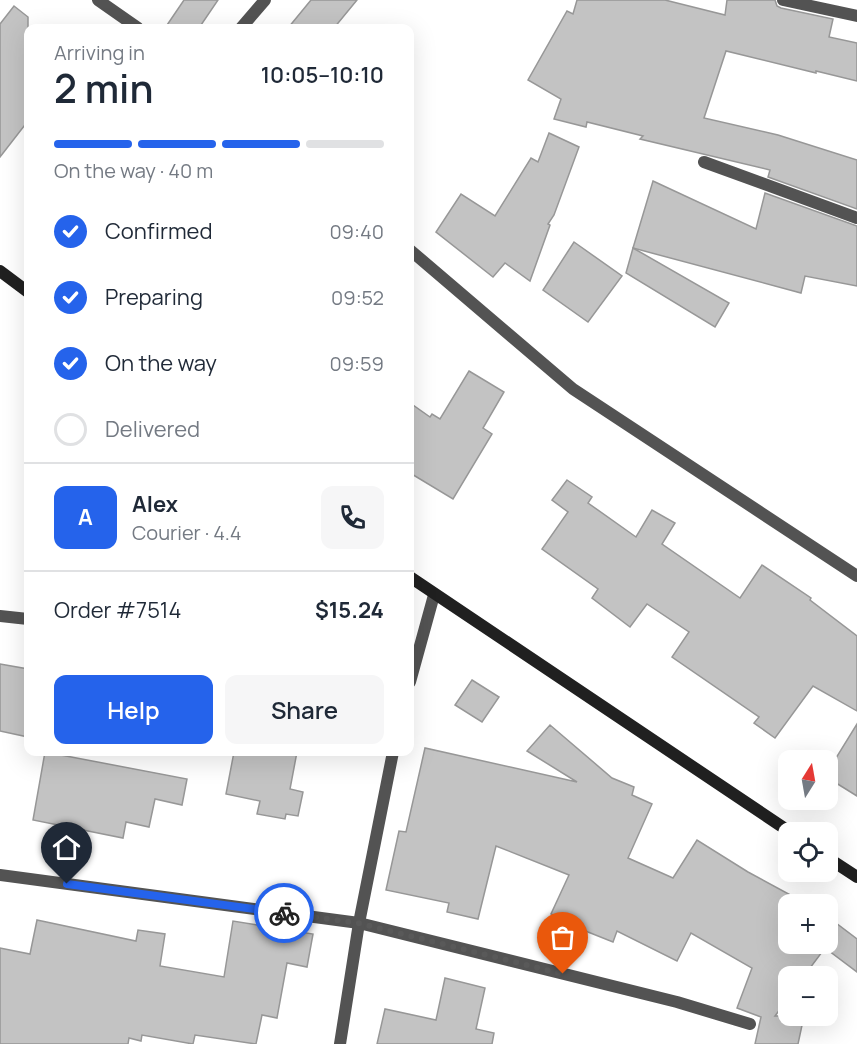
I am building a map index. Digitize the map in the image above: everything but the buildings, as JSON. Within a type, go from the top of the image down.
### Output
[{"type":"main road","points":[[0,271],[24,289]]},
{"type":"main road","points":[[414,580],[778,824]]},
{"type":"main road","points":[[838,865],[857,878]]},
{"type":"street","points":[[98,0],[132,24]]},
{"type":"street","points":[[244,24],[265,0]]},
{"type":"street","points":[[783,0],[857,16]]},
{"type":"street","points":[[704,162],[857,218]]},
{"type":"street","points":[[414,253],[573,389],[857,576]]},
{"type":"street","points":[[414,668],[434,595]]},
{"type":"street","points":[[0,616],[24,619]]},
{"type":"street","points":[[340,1044],[358,923],[392,756]]},
{"type":"street","points":[[0,875],[358,923],[677,1002],[750,1024]]},
{"type":"way so far","points":[[284,913],[358,923],[563,974]]},
{"type":"route","points":[[67,884],[284,913]]}]
